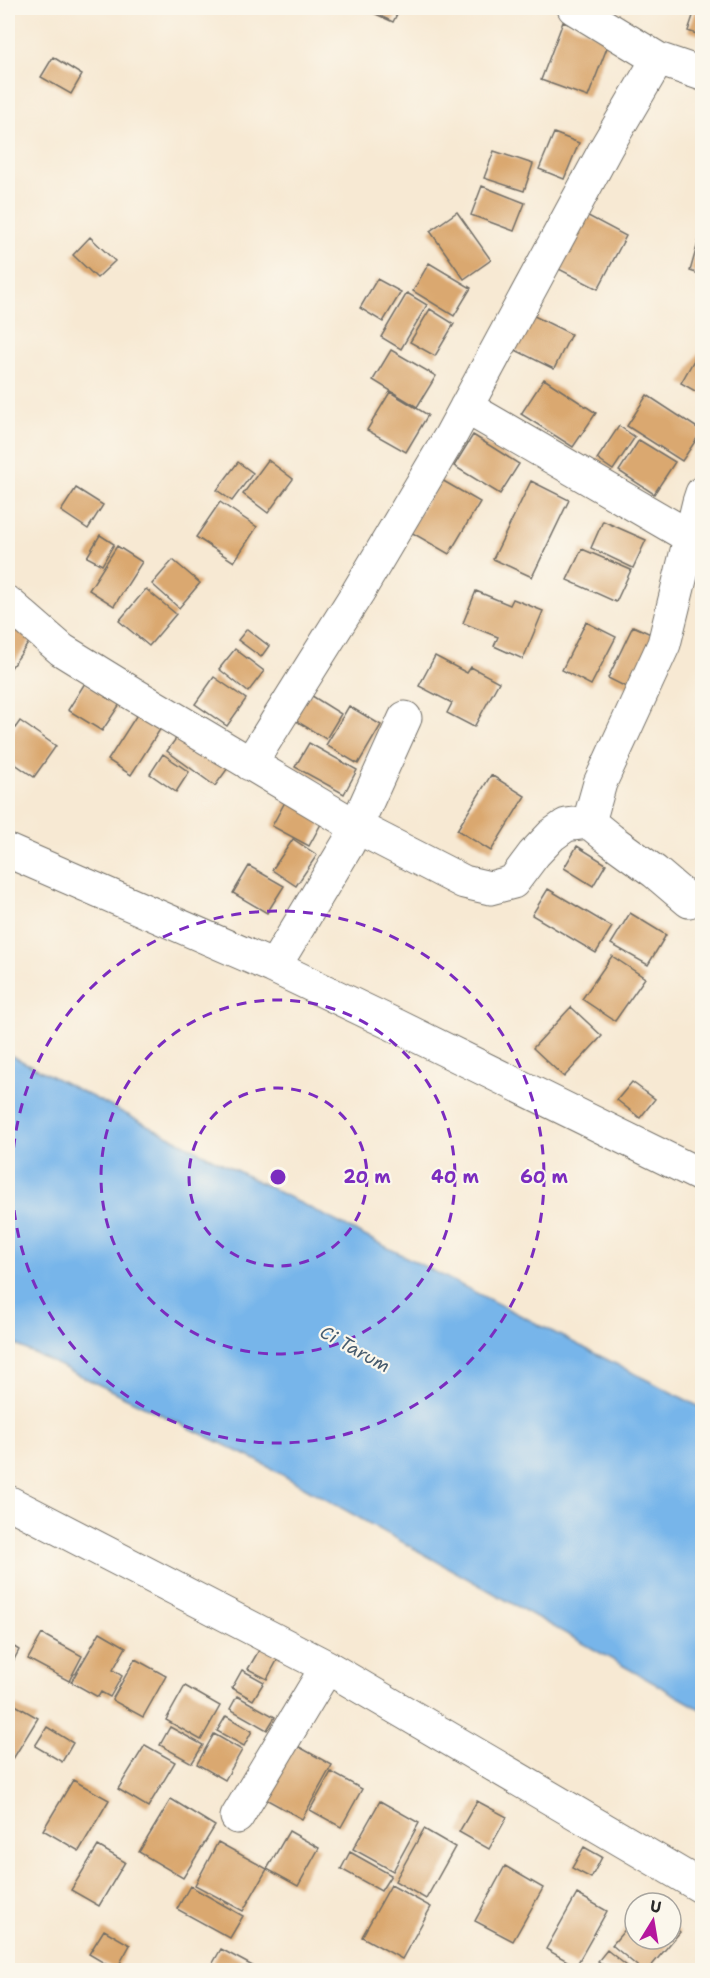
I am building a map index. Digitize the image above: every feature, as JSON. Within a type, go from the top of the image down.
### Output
[{"type":"street","points":[[574,8],[658,59],[702,74]]},
{"type":"street","points":[[250,764],[364,582],[438,458],[601,156],[658,59]]},
{"type":"street","points":[[466,407],[690,537]]},
{"type":"street","points":[[589,822],[600,783],[664,645],[702,493]]},
{"type":"street","points":[[8,603],[62,650],[357,827],[464,882],[490,888],[513,882],[552,835],[566,825],[589,822],[689,901]]},
{"type":"street","points":[[274,967],[357,827],[405,718]]},
{"type":"street","points":[[8,851],[274,967],[702,1176]]},
{"type":"street","points":[[8,1502],[327,1667],[702,1887]]},
{"type":"street","points":[[237,1817],[327,1667]]},
{"type":"water","name":"Ci Tarum","points":[[8,1054],[702,1408],[702,1710],[256,1460],[8,1341]]},
{"type":"building","points":[[363,8],[400,8],[393,22]]},
{"type":"building","points":[[695,10],[702,13],[702,36],[688,31]]},
{"type":"building","points":[[563,22],[610,40],[588,97],[541,80]]},
{"type":"building","points":[[53,57],[82,75],[71,94],[41,77]]},
{"type":"building","points":[[554,133],[579,143],[564,179],[539,169]]},
{"type":"building","points":[[494,151],[533,164],[524,191],[484,178]]},
{"type":"building","points":[[482,186],[525,203],[514,231],[471,215]]},
{"type":"building","points":[[577,210],[626,236],[598,289],[549,264]]},
{"type":"building","points":[[457,212],[491,260],[464,279],[430,231]]},
{"type":"building","points":[[700,236],[702,236],[702,275],[690,271]]},
{"type":"building","points":[[90,237],[115,261],[97,278],[73,255]]},
{"type":"building","points":[[429,263],[471,288],[454,316],[413,291]]},
{"type":"building","points":[[377,279],[401,292],[383,322],[360,308]]},
{"type":"building","points":[[407,293],[427,305],[401,349],[381,337]]},
{"type":"building","points":[[430,309],[454,324],[435,356],[410,342]]},
{"type":"building","points":[[520,309],[571,334],[554,369],[503,344]]},
{"type":"building","points":[[391,350],[436,376],[417,407],[373,380]]},
{"type":"building","points":[[698,353],[702,355],[702,395],[681,383]]},
{"type":"building","points":[[544,379],[596,413],[573,447],[521,414]]},
{"type":"building","points":[[390,392],[428,415],[406,452],[367,430]]},
{"type":"building","points":[[647,395],[702,431],[682,461],[627,426]]},
{"type":"building","points":[[619,426],[635,437],[613,470],[597,459]]},
{"type":"building","points":[[473,435],[519,464],[500,494],[454,466]]},
{"type":"building","points":[[639,440],[675,462],[654,494],[619,471]]},
{"type":"building","points":[[268,460],[293,479],[268,513],[243,494]]},
{"type":"building","points":[[238,462],[253,473],[232,501],[217,490]]},
{"type":"building","points":[[440,479],[480,502],[449,554],[409,531]]},
{"type":"building","points":[[531,481],[569,500],[532,577],[493,559]]},
{"type":"building","points":[[76,488],[103,505],[88,529],[61,511]]},
{"type":"building","points":[[220,502],[257,527],[234,562],[196,537]]},
{"type":"building","points":[[603,521],[646,540],[633,568],[591,548]]},
{"type":"building","points":[[100,535],[114,544],[102,565],[87,557]]},
{"type":"building","points":[[117,546],[142,562],[114,606],[89,590]]},
{"type":"building","points":[[582,549],[631,570],[616,602],[567,580]]},
{"type":"building","points":[[173,560],[200,583],[179,608],[152,584]]},
{"type":"building","points":[[146,589],[176,614],[149,646],[119,621]]},
{"type":"building","points":[[476,591],[510,605],[513,599],[543,611],[523,659],[494,646],[498,637],[463,623]]},
{"type":"building","points":[[8,614],[35,634],[8,672]]},
{"type":"building","points":[[586,622],[616,637],[591,685],[562,670]]},
{"type":"building","points":[[633,626],[662,639],[636,692],[608,678]]},
{"type":"building","points":[[247,629],[269,646],[261,657],[238,640]]},
{"type":"building","points":[[235,649],[264,671],[248,692],[219,669]]},
{"type":"building","points":[[435,656],[467,673],[471,667],[499,682],[474,727],[447,713],[452,703],[419,686]]},
{"type":"building","points":[[214,677],[246,699],[227,726],[195,704]]},
{"type":"building","points":[[85,683],[120,704],[102,731],[68,710]]},
{"type":"building","points":[[309,694],[341,714],[326,739],[293,719]]},
{"type":"building","points":[[349,706],[381,725],[358,764],[326,745]]},
{"type":"building","points":[[138,713],[161,728],[131,775],[108,760]]},
{"type":"building","points":[[20,721],[56,746],[34,777],[8,759],[8,738]]},
{"type":"building","points":[[185,726],[233,761],[215,786],[167,751]]},
{"type":"building","points":[[309,743],[357,770],[344,794],[295,767]]},
{"type":"building","points":[[163,754],[189,772],[176,792],[150,774]]},
{"type":"building","points":[[491,775],[525,796],[491,851],[457,830]]},
{"type":"building","points":[[291,791],[328,811],[309,846],[272,826]]},
{"type":"building","points":[[293,839],[317,855],[296,886],[272,870]]},
{"type":"building","points":[[577,846],[606,864],[593,886],[564,868]]},
{"type":"building","points":[[249,866],[284,886],[267,913],[233,893]]},
{"type":"building","points":[[548,889],[612,927],[596,953],[532,915]]},
{"type":"building","points":[[630,913],[666,935],[648,965],[611,944]]},
{"type":"building","points":[[612,956],[645,978],[615,1021],[582,999]]},
{"type":"building","points":[[571,1007],[602,1036],[564,1077],[533,1048]]},
{"type":"building","points":[[632,1082],[655,1099],[640,1118],[617,1100]]},
{"type":"building","points":[[100,1632],[126,1647],[113,1670],[122,1676],[110,1697],[101,1692],[98,1697],[71,1682]]},
{"type":"building","points":[[42,1634],[82,1656],[69,1681],[28,1659]]},
{"type":"building","points":[[8,1643],[19,1650],[8,1671]]},
{"type":"building","points":[[262,1645],[280,1655],[267,1679],[248,1669]]},
{"type":"building","points":[[135,1659],[166,1676],[143,1717],[112,1700]]},
{"type":"building","points":[[242,1670],[264,1682],[253,1700],[232,1688]]},
{"type":"building","points":[[185,1686],[220,1706],[201,1740],[166,1720]]},
{"type":"building","points":[[237,1696],[275,1717],[267,1730],[230,1709]]},
{"type":"building","points":[[10,1702],[38,1718],[13,1759],[8,1755],[8,1705]]},
{"type":"building","points":[[226,1716],[252,1731],[244,1746],[217,1731]]},
{"type":"building","points":[[47,1727],[73,1743],[62,1762],[35,1746]]},
{"type":"building","points":[[170,1727],[203,1745],[192,1763],[160,1745]]},
{"type":"building","points":[[214,1734],[242,1750],[225,1780],[197,1764]]},
{"type":"building","points":[[292,1743],[332,1765],[302,1819],[262,1797]]},
{"type":"building","points":[[145,1745],[175,1762],[148,1807],[118,1789]]},
{"type":"building","points":[[331,1772],[362,1789],[341,1827],[310,1810]]},
{"type":"building","points":[[73,1780],[109,1800],[79,1851],[43,1830]]},
{"type":"building","points":[[171,1799],[215,1826],[183,1878],[139,1852]]},
{"type":"building","points":[[380,1801],[419,1823],[393,1871],[353,1849]]},
{"type":"building","points":[[477,1801],[507,1817],[489,1849],[459,1832]]},
{"type":"building","points":[[424,1829],[455,1847],[426,1899],[395,1881]]},
{"type":"building","points":[[289,1831],[319,1848],[298,1886],[267,1869]]},
{"type":"building","points":[[218,1842],[267,1869],[243,1911],[195,1885]]},
{"type":"building","points":[[98,1846],[125,1862],[99,1906],[71,1890]]},
{"type":"building","points":[[584,1847],[602,1857],[591,1878],[572,1868]]},
{"type":"building","points":[[350,1852],[391,1875],[381,1891],[341,1869]]},
{"type":"building","points":[[505,1866],[543,1888],[513,1941],[475,1921]]},
{"type":"building","points":[[391,1885],[431,1907],[402,1959],[362,1937]]},
{"type":"building","points":[[190,1886],[243,1916],[230,1938],[177,1909]]},
{"type":"building","points":[[577,1894],[607,1911],[576,1966],[546,1949]]},
{"type":"building","points":[[104,1930],[130,1945],[116,1970],[89,1954]]},
{"type":"building","points":[[623,1932],[623,1951],[664,1951],[648,1970],[642,1970],[612,1945]]},
{"type":"building","points":[[221,1949],[260,1970],[209,1970]]},
{"type":"building","points":[[607,1950],[632,1970],[610,1970],[598,1961]]}]
